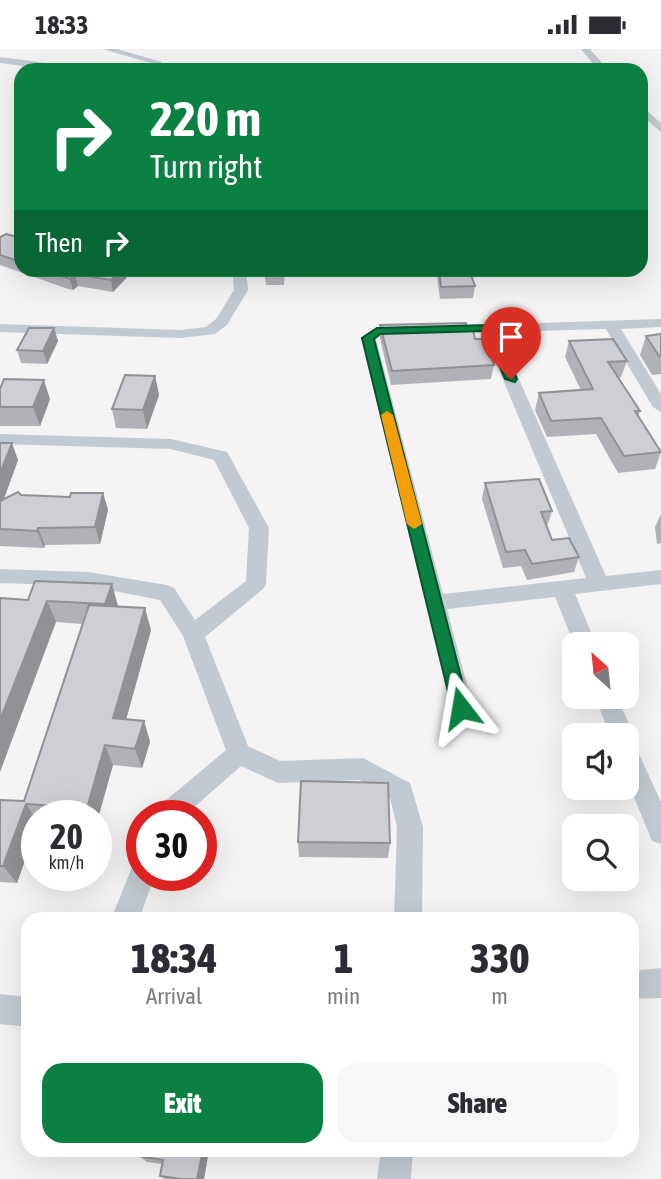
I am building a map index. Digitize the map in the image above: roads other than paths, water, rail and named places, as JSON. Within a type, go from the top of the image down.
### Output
[{"type":"street","points":[[106,49],[162,59],[157,63]]},
{"type":"street","points":[[585,49],[597,63]]},
{"type":"street","points":[[0,60],[23,63]]},
{"type":"street","points":[[648,116],[661,129]]},
{"type":"street","points":[[0,328],[180,334],[210,331],[222,322],[241,290],[240,277]]},
{"type":"street","points":[[461,708],[368,338],[377,331],[661,323]]},
{"type":"street","points":[[611,325],[661,407]]},
{"type":"street","points":[[489,328],[599,584]]},
{"type":"street","points":[[0,439],[171,444],[222,456],[259,529],[256,584],[193,634]]},
{"type":"street","points":[[0,576],[88,579],[167,593],[193,634],[239,753],[278,772],[363,769],[401,792],[410,827],[408,912]]},
{"type":"street","points":[[434,603],[661,577]]},
{"type":"street","points":[[562,588],[580,632]]},
{"type":"street","points":[[184,800],[239,753]]},
{"type":"street","points":[[639,779],[661,832]]},
{"type":"street","points":[[128,912],[136,891]]},
{"type":"street","points":[[639,985],[661,983]]},
{"type":"street","points":[[0,1009],[21,1010]]},
{"type":"street","points":[[394,1179],[396,1157]]}]
